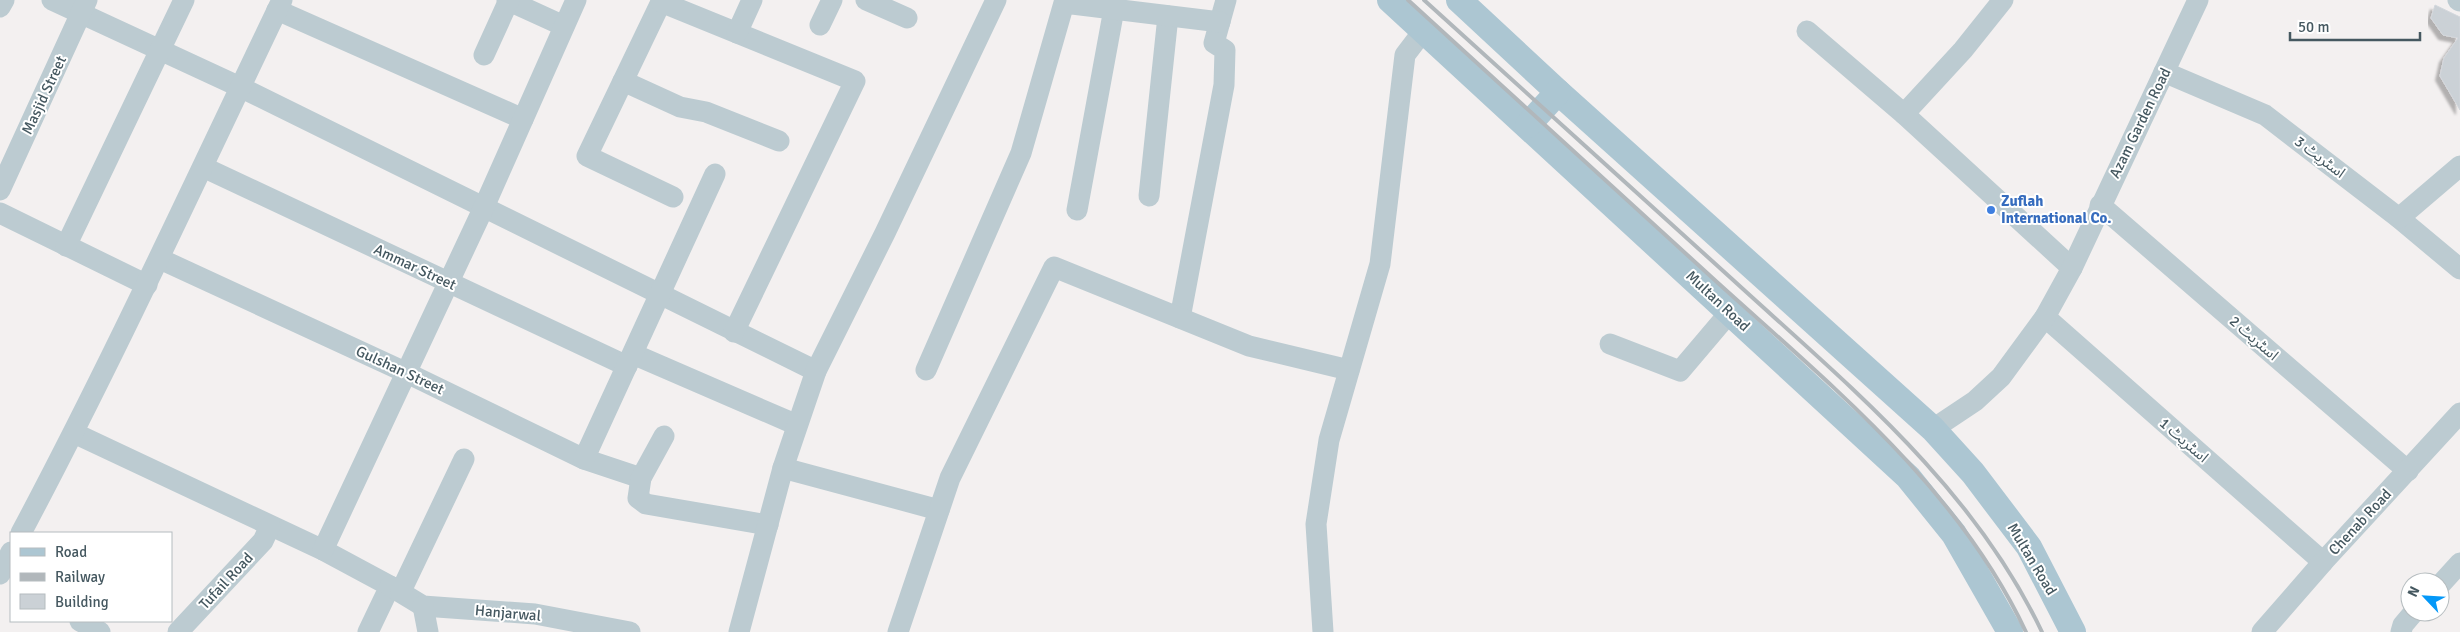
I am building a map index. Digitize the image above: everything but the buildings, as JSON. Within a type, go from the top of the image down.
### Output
[{"type":"main road","name":"Multan Road","points":[[1390,0],[1528,125],[1908,477],[1954,534],[2010,632]]},
{"type":"main road","name":"Multan Road","points":[[1459,0],[1558,92],[1933,429],[1972,473],[2029,547],[2073,632]]},
{"type":"main road","points":[[1528,125],[1558,92]]},
{"type":"street","points":[[0,7],[4,0]]},
{"type":"street","points":[[52,0],[84,7],[160,50],[240,87],[816,371]]},
{"type":"street","points":[[66,246],[184,0]]},
{"type":"street","points":[[484,55],[508,0],[564,26]]},
{"type":"street","points":[[323,550],[484,207],[576,0]]},
{"type":"street","points":[[737,33],[752,0]]},
{"type":"street","points":[[820,25],[832,0]]},
{"type":"street","points":[[866,0],[908,18]]},
{"type":"street","points":[[739,632],[782,468],[816,371],[885,233],[996,0]]},
{"type":"street","points":[[1180,318],[1224,85],[1226,50],[1214,43],[1226,0]]},
{"type":"street","points":[[1904,114],[1963,50],[2003,0]]},
{"type":"street","name":"Azam Garden Road","points":[[1933,429],[1975,402],[2002,377],[2045,317],[2072,268],[2198,0]]},
{"type":"street","points":[[673,198],[587,156],[661,1],[855,81],[734,332]]},
{"type":"street","points":[[926,370],[1021,153],[1064,3],[1220,22]]},
{"type":"street","points":[[22,532],[74,433],[160,259],[279,5],[523,119]]},
{"type":"street","name":"Masjid Street","points":[[0,190],[84,7]]},
{"type":"street","points":[[1077,210],[1114,9]]},
{"type":"street","points":[[1149,196],[1168,16]]},
{"type":"street","points":[[1324,632],[1316,524],[1329,440],[1380,264],[1406,56],[1424,30]]},
{"type":"street","points":[[1807,32],[1904,114],[2072,268]]},
{"type":"street","name":"اسٹریٹ 3","points":[[2164,72],[2265,115],[2400,218],[2460,269]]},
{"type":"street","points":[[623,80],[680,107],[706,112],[779,141]]},
{"type":"street","points":[[2400,218],[2460,166]]},
{"type":"street","name":"Ammar Street","points":[[203,167],[448,282],[630,360],[797,425]]},
{"type":"street","points":[[584,459],[715,174]]},
{"type":"street","name":"اسٹریٹ 2","points":[[2100,205],[2408,471]]},
{"type":"street","points":[[0,213],[147,285]]},
{"type":"street","name":"Gulshan Street","points":[[160,259],[407,373],[584,459],[641,478]]},
{"type":"street","points":[[898,632],[950,478],[1054,266],[1249,346],[1349,370]]},
{"type":"street","points":[[1610,344],[1680,370],[1730,312]]},
{"type":"street","name":"اسٹریٹ 1","points":[[2045,317],[2323,562]]},
{"type":"street","name":"Chenab Road","points":[[2262,632],[2323,562],[2460,413]]},
{"type":"street","points":[[74,433],[323,550],[396,589],[423,606],[428,632]]},
{"type":"street","points":[[664,436],[641,478],[638,498],[646,504],[768,525]]},
{"type":"street","points":[[368,632],[396,589],[464,459]]},
{"type":"street","points":[[782,468],[939,510]]},
{"type":"street","name":"Tufail Road","points":[[178,632],[263,541],[270,526]]},
{"type":"street","points":[[0,575],[10,554]]},
{"type":"street","name":"Hanjarwal","points":[[423,606],[535,614],[630,632]]},
{"type":"street","points":[[82,622],[100,632]]},
{"type":"railway","points":[[1408,0],[1805,361],[1890,443],[1929,486],[1966,532],[1998,580],[2026,632]]},
{"type":"railway","points":[[1424,0],[1820,359],[1905,441],[1944,484],[1980,530],[2013,579],[2042,632]]},
{"type":"place","name":"Zuflah International Co.","points":[[1991,210]]}]
